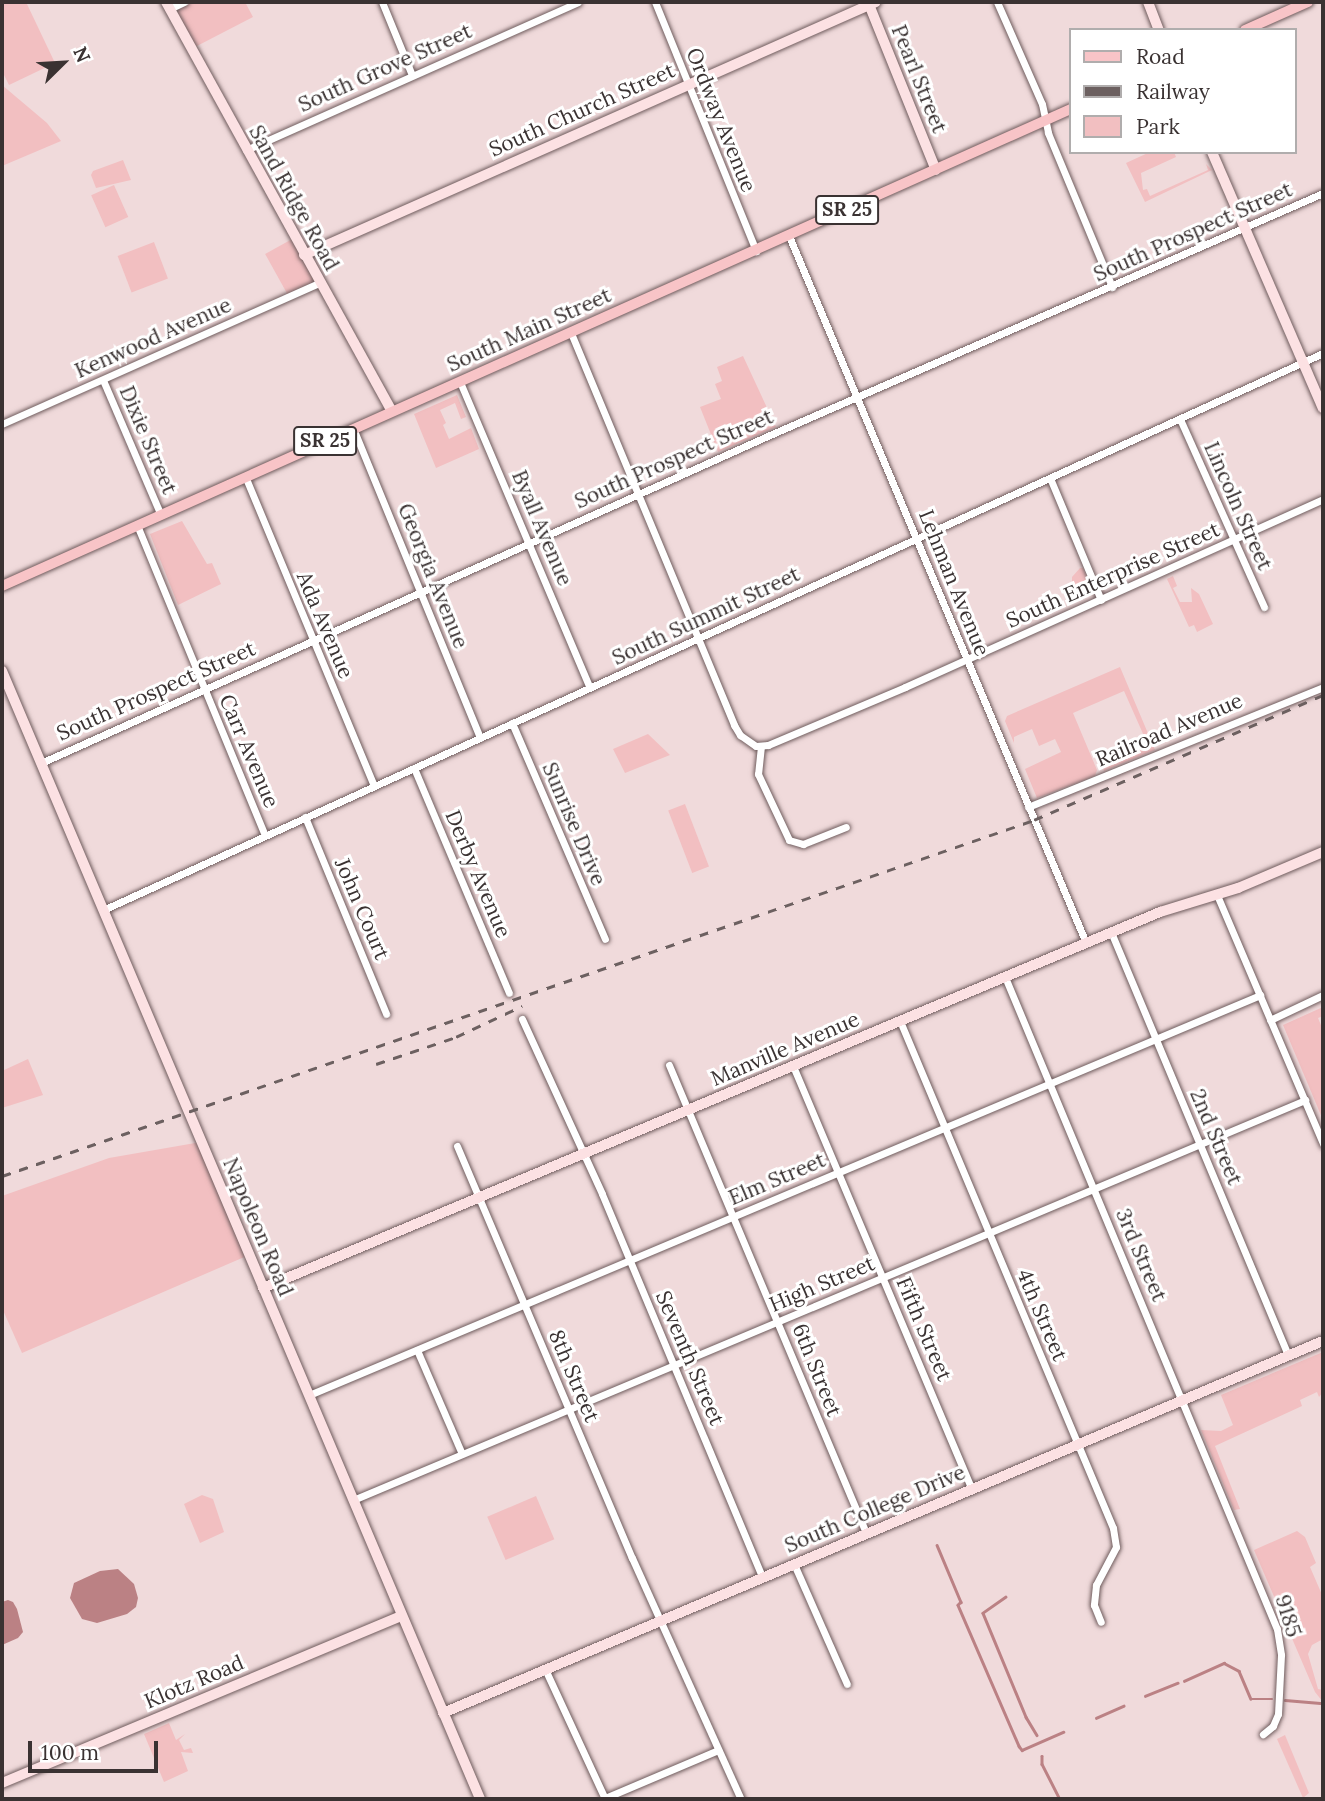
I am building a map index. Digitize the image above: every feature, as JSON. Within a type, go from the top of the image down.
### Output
[{"type":"main road","points":[[1250,28],[1308,2]]},
{"type":"main road","name":"South Main Street","points":[[2,586],[1070,109]]},
{"type":"street","points":[[168,5],[184,2]]},
{"type":"street","points":[[382,2],[412,75]]},
{"type":"street","name":"South Grove Street","points":[[246,150],[578,2]]},
{"type":"street","name":"Ordway Avenue","points":[[655,2],[756,251]]},
{"type":"street","points":[[997,2],[1042,104],[1061,166],[1112,287]]},
{"type":"street","points":[[1147,2],[1158,28]]},
{"type":"street","name":"South Church Street","points":[[304,256],[871,3]]},
{"type":"street","name":"Pearl Street","points":[[871,3],[936,170]]},
{"type":"street","name":"Sand Ridge Road","points":[[168,5],[304,256],[392,411]]},
{"type":"street","points":[[1213,154],[1323,408]]},
{"type":"street","name":"South Prospect Street","points":[[41,763],[638,494],[1323,193]]},
{"type":"street","name":"Lehman Avenue","points":[[789,236],[1086,943]]},
{"type":"street","name":"Kenwood Avenue","points":[[2,424],[319,283]]},
{"type":"street","points":[[571,333],[734,725],[747,741],[761,746],[758,774],[789,840],[803,844],[846,827]]},
{"type":"street","name":"South Summit Street","points":[[103,910],[1323,353]]},
{"type":"street","name":"Dixie Street","points":[[103,380],[161,515]]},
{"type":"street","name":"Byall Avenue","points":[[460,382],[590,688]]},
{"type":"street","name":"Lincoln Street","points":[[1180,419],[1264,607]]},
{"type":"street","name":"Georgia Avenue","points":[[354,428],[480,738]]},
{"type":"street","name":"Ada Avenue","points":[[245,476],[374,786]]},
{"type":"street","points":[[1050,478],[1101,600]]},
{"type":"street","name":"South Enterprise Street","points":[[761,746],[828,721],[967,660],[1323,499]]},
{"type":"street","name":"Carr Avenue","points":[[137,525],[265,835]]},
{"type":"street","name":"Napoleon Road","points":[[2,671],[480,1799]]},
{"type":"street","name":"Railroad Avenue","points":[[1028,807],[1323,687]]},
{"type":"street","name":"Sunrise Drive","points":[[512,723],[605,939]]},
{"type":"street","name":"Derby Avenue","points":[[414,768],[509,993]]},
{"type":"street","name":"John Court","points":[[305,817],[386,1014]]},
{"type":"street","name":"Manville Avenue","points":[[263,1288],[1166,909],[1217,895],[1273,875],[1323,852]]},
{"type":"street","points":[[1217,895],[1323,1144]]},
{"type":"street","name":"2nd Street","points":[[1111,932],[1288,1356]]},
{"type":"street","name":"3rd Street","points":[[1005,977],[1244,1546]]},
{"type":"street","name":"Elm Street","points":[[309,1395],[1259,995]]},
{"type":"street","points":[[1270,1020],[1323,995]]},
{"type":"street","points":[[522,1018],[558,1102],[584,1153]]},
{"type":"street","name":"4th Street","points":[[900,1021],[1116,1539],[1114,1556],[1096,1586],[1094,1605],[1101,1622]]},
{"type":"street","name":"6th Street","points":[[669,1065],[866,1533]]},
{"type":"street","name":"Fifth Street","points":[[793,1066],[972,1489]]},
{"type":"street","name":"High Street","points":[[353,1500],[1305,1100]]},
{"type":"street","name":"8th Street","points":[[457,1146],[659,1620],[741,1799]]},
{"type":"street","name":"Seventh Street","points":[[584,1153],[762,1577]]},
{"type":"street","name":"South College Drive","points":[[443,1713],[1323,1341]]},
{"type":"street","points":[[417,1350],[462,1454]]},
{"type":"street","name":"9185","points":[[1244,1546],[1280,1642],[1278,1714],[1273,1726],[1263,1734]]},
{"type":"street","points":[[794,1564],[847,1684]]},
{"type":"street","name":"Klotz Road","points":[[2,1783],[402,1616]]},
{"type":"street","points":[[545,1669],[605,1799],[718,1750]]},
{"type":"green space","points":[[2,2],[26,2],[55,63],[9,85],[2,71]]},
{"type":"green space","points":[[190,2],[245,2],[253,17],[195,47],[177,14],[180,7]]},
{"type":"green space","points":[[2,85],[47,123],[61,141],[2,166]]},
{"type":"green space","points":[[1146,154],[1175,154],[1176,157],[1141,173],[1143,190],[1147,189],[1150,196],[1208,170],[1206,164],[1212,170],[1145,202],[1126,163]]},
{"type":"green space","points":[[123,160],[131,180],[96,188],[91,175],[93,171]]},
{"type":"green space","points":[[114,185],[128,217],[105,227],[91,195]]},
{"type":"green space","points":[[294,238],[319,283],[290,299],[265,254]]},
{"type":"green space","points":[[154,242],[168,278],[132,292],[118,256]]},
{"type":"green space","points":[[743,356],[776,427],[718,452],[700,407],[721,399],[715,384],[722,381],[717,367]]},
{"type":"green space","points":[[457,395],[466,417],[461,419],[455,403],[440,410],[446,423],[443,425],[449,439],[471,428],[479,449],[436,468],[414,414]]},
{"type":"green space","points":[[182,521],[207,564],[212,563],[221,584],[178,605],[150,534]]},
{"type":"green space","points":[[1083,568],[1093,593],[1072,602],[1066,589],[1072,586],[1072,577]]},
{"type":"green space","points":[[1173,576],[1177,586],[1173,588],[1180,602],[1192,602],[1191,588],[1199,594],[1213,624],[1197,632],[1194,625],[1189,627],[1167,579]]},
{"type":"green space","points":[[1120,667],[1155,750],[1104,771],[1102,765],[1148,745],[1124,691],[1073,713],[1097,770],[1095,776],[1037,798],[1025,769],[1061,752],[1055,739],[1039,746],[1032,729],[1014,737],[1014,743],[1005,721],[1007,716]]},
{"type":"green space","points":[[648,734],[670,755],[625,773],[613,749]]},
{"type":"green space","points":[[685,804],[709,867],[692,873],[668,810]]},
{"type":"green space","points":[[1323,1007],[1323,1016],[1318,1018],[1323,1030],[1323,1120],[1283,1025]]},
{"type":"green space","points":[[28,1059],[43,1095],[2,1108],[2,1071]]},
{"type":"green space","points":[[201,1142],[249,1255],[22,1353],[2,1308],[2,1196],[109,1158]]},
{"type":"green space","points":[[1323,1352],[1323,1392],[1319,1397],[1317,1392],[1300,1400],[1302,1406],[1215,1446],[1240,1509],[1234,1510],[1201,1430],[1221,1431],[1233,1425],[1221,1395]]},
{"type":"green space","points":[[202,1495],[213,1499],[224,1532],[200,1543],[184,1504]]},
{"type":"green space","points":[[536,1496],[554,1539],[506,1560],[487,1517]]},
{"type":"green space","points":[[1297,1531],[1305,1537],[1316,1563],[1310,1567],[1323,1597],[1323,1639],[1312,1645],[1308,1654],[1318,1689],[1323,1690],[1323,1702],[1315,1692],[1254,1550]]},
{"type":"green space","points":[[169,1723],[176,1740],[185,1734],[179,1740],[184,1750],[191,1748],[193,1753],[181,1752],[188,1771],[164,1782],[144,1734]]},
{"type":"green space","points":[[1285,1735],[1309,1793],[1303,1798],[1277,1739]]},
{"type":"shaded area","points":[[118,1569],[134,1584],[138,1598],[136,1607],[127,1614],[97,1623],[82,1619],[70,1598],[74,1583],[100,1571]]},
{"type":"shaded area","points":[[2,1602],[13,1602],[17,1609],[23,1632],[18,1638],[2,1645]]},
{"type":"waterway","points":[[937,1545],[961,1602],[958,1605],[1019,1746],[1022,1750],[1063,1732]]},
{"type":"waterway","points":[[1006,1597],[983,1613],[1026,1717],[1037,1735]]},
{"type":"waterway","points":[[1184,1681],[1224,1663],[1239,1671],[1251,1699],[1272,1699]]},
{"type":"waterway","points":[[1145,1696],[1177,1683]]},
{"type":"waterway","points":[[1285,1700],[1323,1703]]},
{"type":"waterway","points":[[1096,1718],[1123,1706]]},
{"type":"waterway","points":[[1042,1756],[1042,1764],[1060,1799]]},
{"type":"railway","points":[[2,1176],[1034,820],[1323,695]]},
{"type":"railway","points":[[376,1064],[456,1037],[522,1006]]}]
